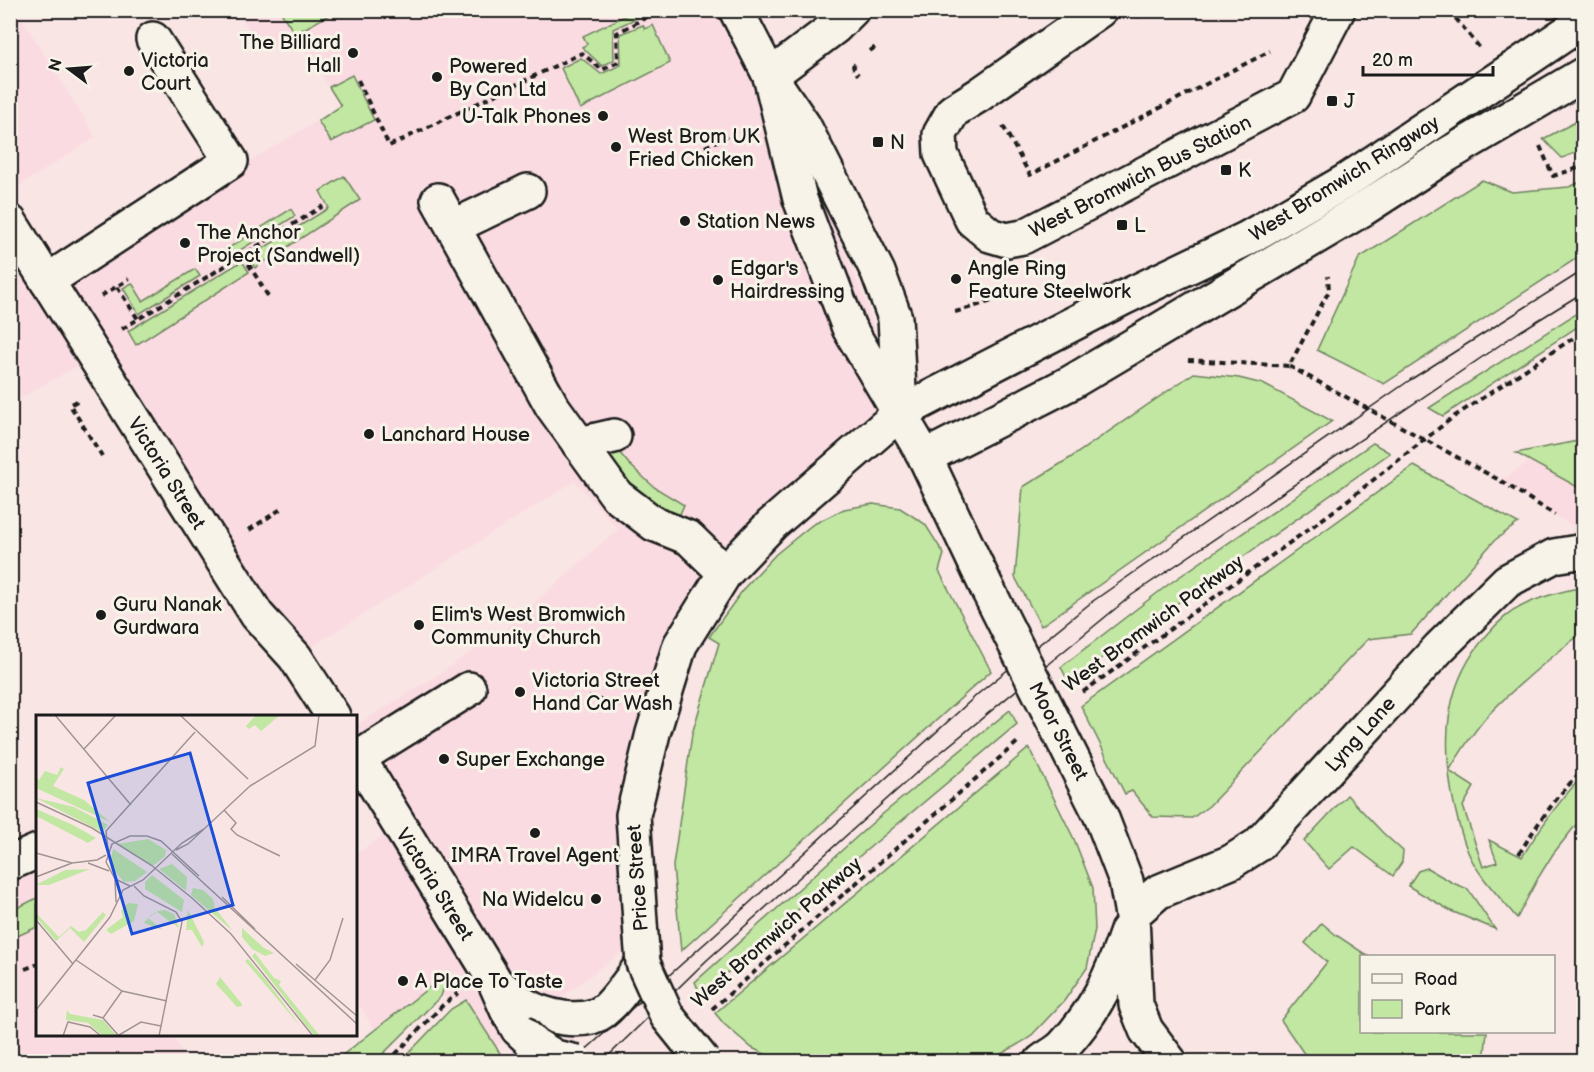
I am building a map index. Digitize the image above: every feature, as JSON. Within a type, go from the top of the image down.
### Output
[{"type":"street","points":[[736,10],[770,76],[804,126],[878,272],[895,318],[900,413]]},
{"type":"street","points":[[770,76],[835,27],[852,10]]},
{"type":"street","name":"West Bromwich Bus Station","points":[[1101,10],[980,95],[953,111],[946,121],[940,134],[941,154],[972,220],[990,235],[1007,240],[1023,237],[1293,96],[1332,14]]},
{"type":"street","name":"West Bromwich Ringway","points":[[900,413],[1123,298],[1246,239],[1346,181],[1580,21]]},
{"type":"street","points":[[47,281],[231,161],[153,39]]},
{"type":"street","name":"West Bromwich Ringway","points":[[925,457],[1070,383],[1584,74]]},
{"type":"street","name":"Moor Street","points":[[770,76],[800,199],[849,328],[925,457],[988,590],[1101,816],[1126,881],[1132,915],[1136,1005],[1146,1030],[1170,1062]]},
{"type":"street","points":[[528,191],[446,213],[552,406],[617,496],[654,524],[689,538],[725,573]]},
{"type":"street","name":"Victoria Street","points":[[10,222],[257,615],[295,657],[332,715]]},
{"type":"street","name":"Price Street","points":[[704,1062],[667,1016],[642,950],[633,815],[653,733],[680,645],[725,573],[772,524],[900,413]]},
{"type":"street","points":[[579,444],[614,436]]},
{"type":"street","name":"Lyng Lane","points":[[1132,915],[1158,892],[1231,862],[1258,845],[1439,648],[1507,580],[1554,556],[1584,551]]},
{"type":"street","points":[[357,756],[469,689]]},
{"type":"street","name":"Victoria Street","points":[[357,756],[497,984],[507,1010],[530,1021],[535,1045],[555,1057],[578,1062]]},
{"type":"street","points":[[10,863],[36,852]]},
{"type":"street","points":[[1041,1062],[1063,1047],[1091,1012],[1115,965],[1132,915]]},
{"type":"street","points":[[530,1021],[577,1020],[589,1018],[604,1011],[642,950]]},
{"type":"path","points":[[358,80],[389,146],[582,53],[602,70],[618,62],[617,33],[660,10]]},
{"type":"path","points":[[1138,17],[1147,10]]},
{"type":"path","points":[[1449,10],[1482,51]]},
{"type":"path","points":[[1001,123],[1030,175],[1270,52]]},
{"type":"path","points":[[852,66],[858,75]]},
{"type":"path","points":[[705,147],[727,136]]},
{"type":"path","points":[[1538,140],[1553,176],[1584,166]]},
{"type":"path","points":[[117,332],[323,206]]},
{"type":"path","points":[[243,255],[268,296]]},
{"type":"path","points":[[1289,366],[1329,291],[1328,274]]},
{"type":"path","points":[[97,299],[129,279]]},
{"type":"path","points":[[117,287],[138,319]]},
{"type":"path","points":[[955,312],[1006,297]]},
{"type":"path","name":"West Bromwich Parkway","points":[[1083,692],[1335,510],[1452,418],[1584,331]]},
{"type":"path","points":[[1184,360],[1289,366],[1501,481],[1563,520]]},
{"type":"path","points":[[97,459],[102,456]]},
{"type":"path","points":[[246,532],[284,507]]},
{"type":"path","points":[[589,697],[625,706]]},
{"type":"path","name":"West Bromwich Parkway","points":[[704,1016],[1010,747],[1029,733]]},
{"type":"path","points":[[1519,854],[1558,797],[1584,770]]},
{"type":"path","points":[[25,969],[36,965]]},
{"type":"path","points":[[388,1062],[443,1005],[459,993]]},
{"type":"shaded area","points":[[10,11],[17,11],[96,137],[11,191]]},
{"type":"shaded area","points":[[237,11],[736,11],[770,76],[864,297],[900,413],[725,573],[653,733],[641,937],[496,1047],[466,1000],[441,996],[375,1030],[357,1002],[357,853],[399,825],[357,756],[357,724],[433,678],[504,630],[618,529],[575,481],[295,657],[95,357],[11,404],[10,222],[51,287],[248,162],[341,107],[296,34],[264,52]]},
{"type":"shaded area","points":[[1530,461],[1583,490],[1583,551],[1575,552],[1572,526],[1501,481]]},
{"type":"shaded area","points":[[36,851],[36,1036],[174,1036],[186,1061],[11,1061],[10,863]]},
{"type":"green space","points":[[280,11],[336,11],[295,34]]},
{"type":"green space","points":[[636,11],[639,17],[613,29],[614,60],[602,66],[582,47],[587,44],[583,36]]},
{"type":"green space","points":[[643,25],[645,29],[653,25],[670,63],[580,109],[561,68],[581,58],[601,74],[621,65],[620,34]]},
{"type":"green space","points":[[352,75],[374,120],[331,142],[318,121],[341,106],[329,87]]},
{"type":"green space","points":[[1583,118],[1583,150],[1562,158],[1543,139]]},
{"type":"green space","points":[[344,176],[360,200],[255,268],[249,257],[329,208],[320,191]]},
{"type":"green space","points":[[1482,180],[1512,192],[1569,187],[1583,181],[1583,254],[1384,384],[1317,350],[1359,258]]},
{"type":"green space","points":[[291,209],[295,216],[226,259],[222,252]]},
{"type":"green space","points":[[242,261],[249,272],[136,345],[128,331]]},
{"type":"green space","points":[[195,269],[200,276],[139,314],[123,288],[132,283],[143,301]]},
{"type":"green space","points":[[1583,309],[1583,323],[1443,416],[1429,408]]},
{"type":"green space","points":[[1194,373],[1239,378],[1263,384],[1332,421],[1041,626],[1015,577],[1023,487],[1070,458]]},
{"type":"green space","points":[[1583,440],[1583,490],[1516,453]]},
{"type":"green space","points":[[1373,443],[1390,453],[1114,648],[1070,685],[1061,667],[1169,584]]},
{"type":"green space","points":[[615,447],[629,464],[654,487],[684,505],[678,518],[646,504],[605,458]]},
{"type":"green space","points":[[1414,466],[1518,523],[1495,540],[1411,634],[1368,639],[1209,806],[1192,818],[1153,817],[1132,791],[1125,794],[1081,706]]},
{"type":"green space","points":[[873,504],[900,508],[925,524],[944,554],[939,571],[991,671],[681,951],[673,866],[692,734],[719,643],[709,637],[745,587],[776,554],[812,525],[844,509]]},
{"type":"green space","points":[[1583,587],[1583,632],[1511,692],[1489,714],[1449,771],[1474,787],[1463,806],[1483,867],[1497,862],[1489,840],[1522,857],[1550,815],[1583,776],[1583,816],[1553,854],[1517,918],[1472,861],[1458,823],[1449,772],[1447,751],[1450,710],[1455,690],[1473,653],[1499,622],[1512,611],[1529,602]]},
{"type":"green space","points":[[1010,710],[1017,724],[843,870],[701,996],[695,982],[879,817]]},
{"type":"green space","points":[[1029,748],[1074,839],[1093,888],[1095,929],[1087,968],[1064,1001],[1029,1038],[989,1061],[780,1061],[752,1048],[724,1024],[715,1013]]},
{"type":"green space","points":[[1347,795],[1403,851],[1402,862],[1393,876],[1354,847],[1329,869],[1304,841]]},
{"type":"green space","points":[[1427,868],[1468,889],[1495,929],[1451,911],[1408,886],[1418,871]]},
{"type":"green space","points":[[36,898],[36,927],[11,939],[11,911]]},
{"type":"green space","points":[[1322,923],[1366,955],[1360,955],[1360,1033],[1487,1033],[1484,1061],[1309,1061],[1281,1020],[1327,962],[1305,943]]},
{"type":"green space","points":[[449,972],[441,996],[376,1061],[335,1061]]},
{"type":"green space","points":[[466,1000],[505,1061],[401,1061],[451,1009]]},
{"type":"tram line","points":[[572,1062],[979,693],[1093,601],[1410,380],[1584,270]]},
{"type":"tram line","points":[[602,1062],[707,960],[924,766],[1132,595],[1519,332],[1584,292]]},
{"type":"place","name":"The Billiard Hall","points":[[353,53]]},
{"type":"place","name":"Victoria Court","points":[[129,71]]},
{"type":"place","name":"Powered By Can Ltd","points":[[437,77]]},
{"type":"place","name":"J","points":[[1332,101]]},
{"type":"place","name":"U-Talk Phones","points":[[603,116]]},
{"type":"place","name":"N","points":[[878,142]]},
{"type":"place","name":"West Brom UK Fried Chicken","points":[[616,147]]},
{"type":"place","name":"K","points":[[1226,170]]},
{"type":"place","name":"Station News","points":[[685,221]]},
{"type":"place","name":"L","points":[[1122,225]]},
{"type":"place","name":"The Anchor Project (Sandwell)","points":[[185,243]]},
{"type":"place","name":"Angle Ring Feature Steelwork","points":[[956,279]]},
{"type":"place","name":"Edgar's Hairdressing","points":[[718,280]]},
{"type":"place","name":"Lanchard House","points":[[369,434]]},
{"type":"place","name":"Guru Nanak Gurdwara","points":[[101,615]]},
{"type":"place","name":"Elim's West Bromwich Community Church","points":[[419,625]]},
{"type":"place","name":"Victoria Street Hand Car Wash","points":[[520,692]]},
{"type":"place","name":"Super Exchange","points":[[444,759]]},
{"type":"place","name":"IMRA Travel Agent","points":[[535,833]]},
{"type":"place","name":"Na Widelcu","points":[[596,899]]},
{"type":"place","name":"A Place To Taste","points":[[403,981]]}]
